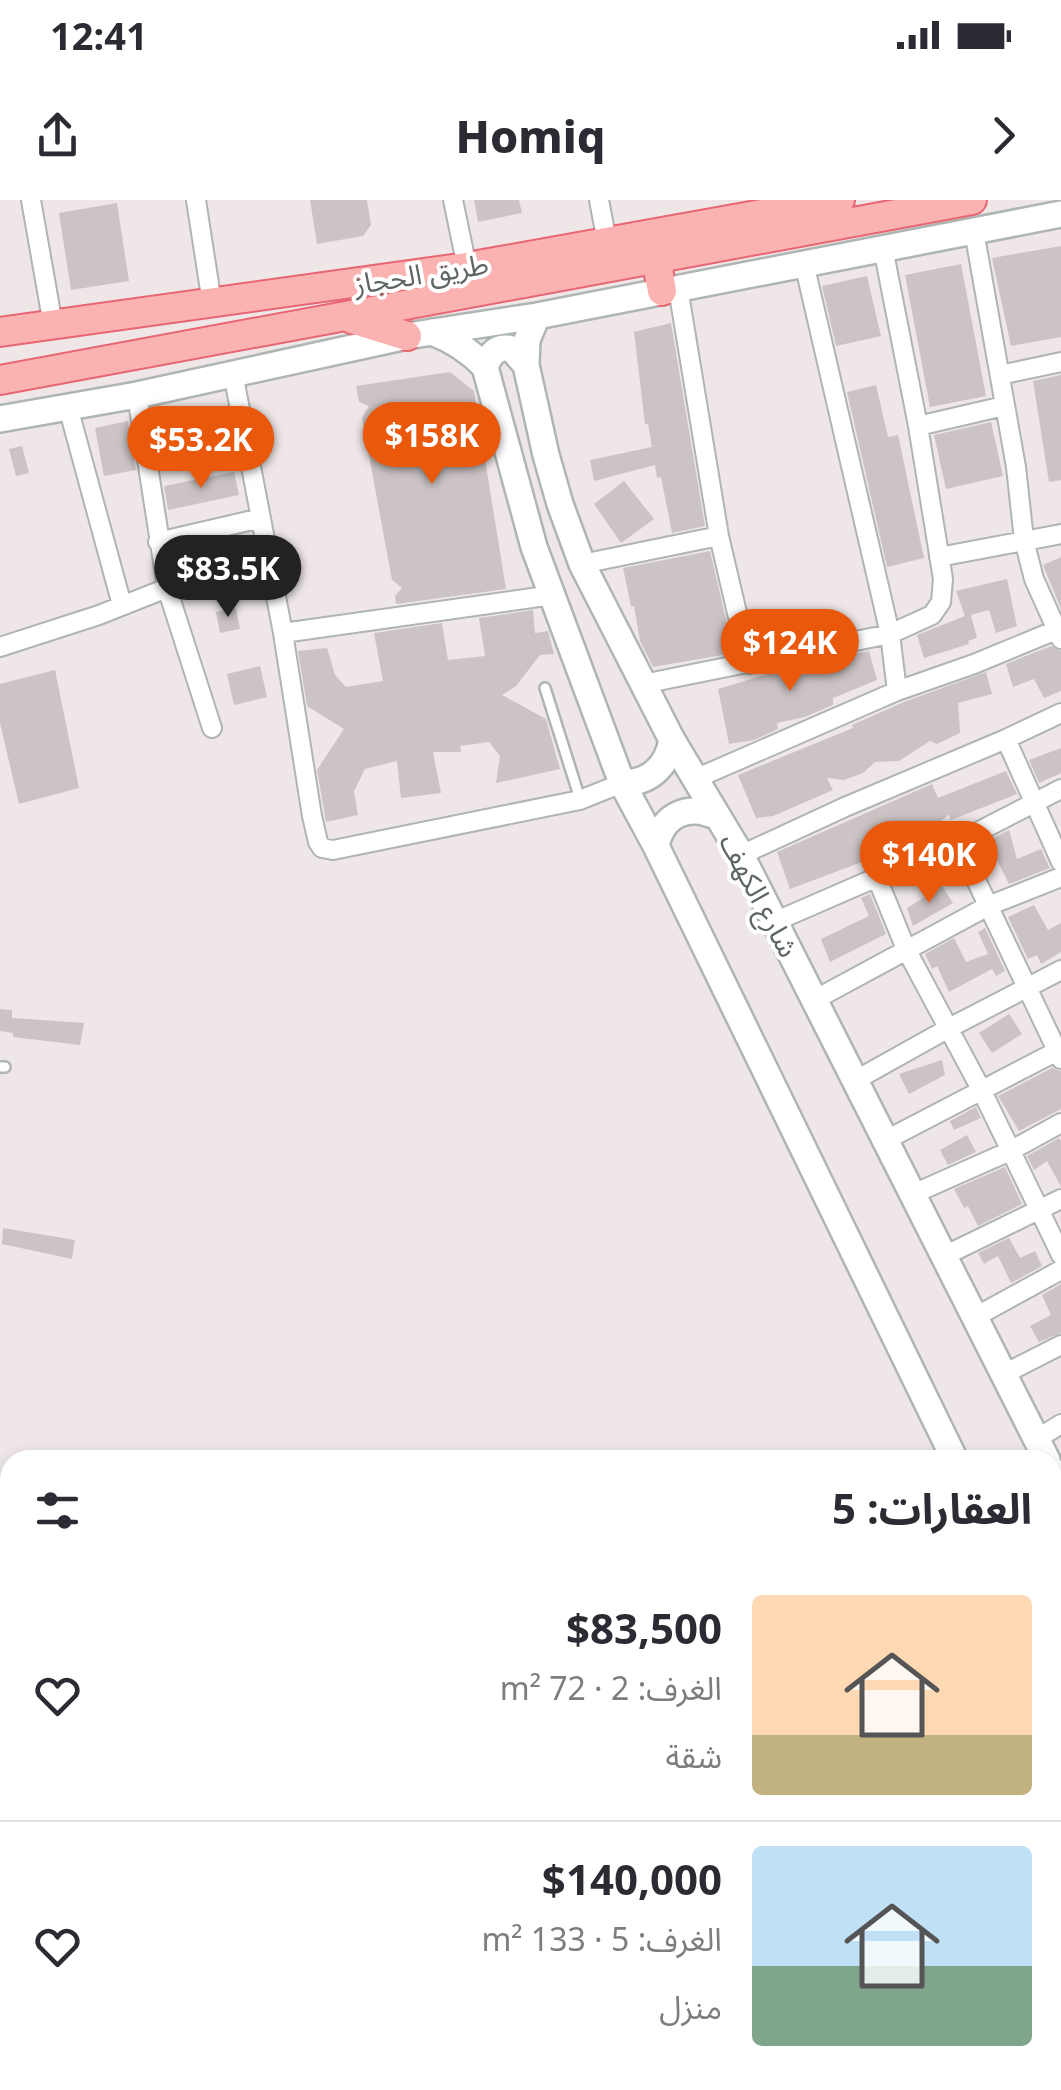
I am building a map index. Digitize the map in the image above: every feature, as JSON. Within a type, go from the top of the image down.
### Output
[{"type":"main road","name":"طريق الحجاز","points":[[0,332],[467,267],[840,200]]},
{"type":"main road","name":"طريق الحجاز","points":[[0,380],[972,200]]},
{"type":"main road","points":[[0,419],[136,395],[420,334],[537,316],[1061,214]]},
{"type":"main road","points":[[656,258],[670,290]]},
{"type":"main road","name":"شارع الكهف","points":[[537,316],[527,340],[526,365],[551,472],[582,564],[672,740],[741,855],[1042,1450]]},
{"type":"main road","points":[[346,317],[446,337],[485,367],[534,546],[622,783],[950,1450]]},
{"type":"main road","points":[[485,367],[491,354],[501,348],[512,349],[526,365]]},
{"type":"main road","points":[[622,783],[652,776],[666,760],[672,740]]},
{"type":"main road","points":[[656,846],[667,823],[680,814],[698,810],[720,818]]},
{"type":"street","points":[[31,200],[52,324]]},
{"type":"street","points":[[196,200],[212,303]]},
{"type":"street","points":[[452,200],[467,267]]},
{"type":"street","points":[[599,200],[607,242]]},
{"type":"street","points":[[695,778],[897,691],[1060,632],[1034,579],[1024,540],[1016,467],[974,231]]},
{"type":"street","points":[[643,684],[890,634],[932,615],[941,602],[940,557],[883,248]]},
{"type":"street","points":[[804,264],[890,634],[897,691]]},
{"type":"street","points":[[670,290],[748,664]]},
{"type":"street","points":[[1000,375],[1061,362]]},
{"type":"street","points":[[233,373],[283,633],[312,816],[322,848],[333,850],[580,800],[622,783]]},
{"type":"street","points":[[136,395],[166,588],[212,728]]},
{"type":"street","points":[[918,426],[1004,406]]},
{"type":"street","points":[[68,407],[122,605]]},
{"type":"street","points":[[158,542],[262,518]]},
{"type":"street","points":[[940,557],[1061,534]]},
{"type":"street","points":[[582,564],[720,536]]},
{"type":"street","points":[[0,647],[99,615],[166,588]]},
{"type":"street","points":[[283,633],[552,595]]},
{"type":"street","points":[[741,855],[1061,713]]},
{"type":"street","points":[[1006,739],[1061,862]]},
{"type":"street","points":[[774,922],[958,842],[1061,789]]},
{"type":"street","points":[[886,1140],[1060,1053],[958,842]]},
{"type":"street","points":[[816,1000],[988,906],[1061,877]]},
{"type":"street","points":[[877,878],[906,950],[982,1091],[1061,1255]]},
{"type":"street","points":[[856,1080],[1061,970]]},
{"type":"street","points":[[914,1194],[1061,1123]]},
{"type":"street","points":[[944,1256],[1061,1198]]},
{"type":"street","points":[[976,1317],[1061,1270]]},
{"type":"street","points":[[1004,1374],[1061,1345]]},
{"type":"street","points":[[1042,1450],[1061,1424]]},
{"type":"lane","points":[[545,688],[580,800]]},
{"type":"building","points":[[310,200],[367,200],[371,225],[363,236],[317,244]]},
{"type":"building","points":[[474,200],[519,200],[522,213],[478,222]]},
{"type":"building","points":[[117,203],[129,281],[71,290],[59,213]]},
{"type":"building","points":[[1061,246],[1061,337],[1011,346],[992,258]]},
{"type":"building","points":[[961,264],[986,396],[930,407],[905,275]]},
{"type":"building","points":[[867,276],[881,336],[836,346],[822,286]]},
{"type":"building","points":[[671,323],[705,526],[672,533],[655,465],[594,481],[590,460],[652,447],[645,424],[634,332]]},
{"type":"building","points":[[450,372],[474,391],[506,589],[396,604],[395,596],[402,588],[392,580],[362,418],[369,406],[359,402],[356,386]]},
{"type":"building","points":[[1061,375],[1061,480],[1049,482],[1033,381]]},
{"type":"building","points":[[876,385],[888,437],[898,435],[924,558],[887,567],[847,392]]},
{"type":"building","points":[[128,421],[136,470],[104,476],[95,428]]},
{"type":"building","points":[[991,422],[1003,476],[946,489],[934,435]]},
{"type":"building","points":[[22,446],[29,473],[16,476],[9,449]]},
{"type":"building","points":[[234,472],[239,495],[168,510],[164,486]]},
{"type":"building","points":[[624,481],[654,519],[621,543],[594,504]]},
{"type":"building","points":[[710,551],[734,653],[653,667],[640,641],[623,568]]},
{"type":"building","points":[[1061,557],[1061,609],[1043,565]]},
{"type":"building","points":[[1007,579],[1017,626],[996,633],[989,610],[971,615],[977,638],[924,658],[917,635],[965,616],[956,591]]},
{"type":"building","points":[[236,608],[240,629],[220,633],[216,612]]},
{"type":"building","points":[[533,610],[535,633],[548,631],[554,654],[540,655],[516,686],[502,695],[546,719],[560,769],[496,783],[500,756],[489,742],[460,746],[461,752],[433,752],[441,793],[401,798],[397,761],[365,769],[354,791],[358,815],[326,822],[317,770],[344,729],[307,706],[298,651],[327,648],[335,675],[346,687],[383,681],[374,633],[442,623],[448,660],[485,656],[479,618]]},
{"type":"building","points":[[1051,646],[1061,651],[1061,691],[1044,698],[1034,679],[1013,687],[1006,664]]},
{"type":"building","points":[[869,651],[877,680],[833,698],[833,705],[777,723],[778,729],[754,740],[729,744],[718,689],[767,672]]},
{"type":"building","points":[[260,666],[267,697],[234,705],[227,674]]},
{"type":"building","points":[[55,670],[79,788],[19,804],[0,723],[0,684]]},
{"type":"building","points":[[986,672],[992,694],[958,703],[960,733],[937,744],[930,741],[899,761],[875,762],[863,773],[844,780],[827,778],[833,790],[773,816],[756,818],[738,775],[853,728],[852,725],[904,702]]},
{"type":"building","points":[[1061,748],[1061,773],[1039,783],[1029,760]]},
{"type":"building","points":[[1006,771],[1017,794],[951,820],[949,814],[920,840],[897,849],[865,852],[870,859],[790,889],[777,852],[932,784],[938,798]]},
{"type":"building","points":[[1009,830],[1017,859],[1041,849],[1050,868],[1009,884],[996,858],[985,864],[979,845]]},
{"type":"building","points":[[942,886],[953,903],[913,926],[907,908]]},
{"type":"building","points":[[870,894],[886,934],[830,962],[821,939],[869,916],[861,898]]},
{"type":"building","points":[[1034,905],[1048,930],[1061,923],[1061,952],[1041,964],[1037,955],[1028,959],[1008,917]]},
{"type":"building","points":[[985,928],[1005,971],[996,976],[992,969],[949,992],[937,966],[932,969],[925,954],[954,938],[966,962],[988,954],[978,932]]},
{"type":"building","points":[[0,1009],[12,1010],[12,1018],[84,1023],[80,1045],[13,1037],[13,1033],[0,1031]]},
{"type":"building","points":[[1009,1014],[1022,1034],[992,1053],[979,1033]]},
{"type":"building","points":[[942,1060],[945,1075],[909,1094],[899,1074]]},
{"type":"building","points":[[1052,1068],[1061,1071],[1061,1109],[1019,1131],[998,1096]]},
{"type":"building","points":[[976,1107],[981,1118],[954,1130],[950,1121]]},
{"type":"building","points":[[967,1135],[976,1152],[948,1165],[940,1150]]},
{"type":"building","points":[[1059,1138],[1061,1187],[1047,1161],[1034,1170],[1027,1156]]},
{"type":"building","points":[[1005,1167],[1022,1204],[978,1226],[954,1189]]},
{"type":"building","points":[[3,1228],[75,1240],[72,1259],[2,1244]]},
{"type":"building","points":[[1009,1238],[1020,1258],[1035,1251],[1042,1266],[1011,1283],[998,1256],[984,1264],[978,1253]]},
{"type":"building","points":[[1061,1284],[1061,1333],[1039,1342],[1030,1326],[1051,1315],[1042,1295]]}]
